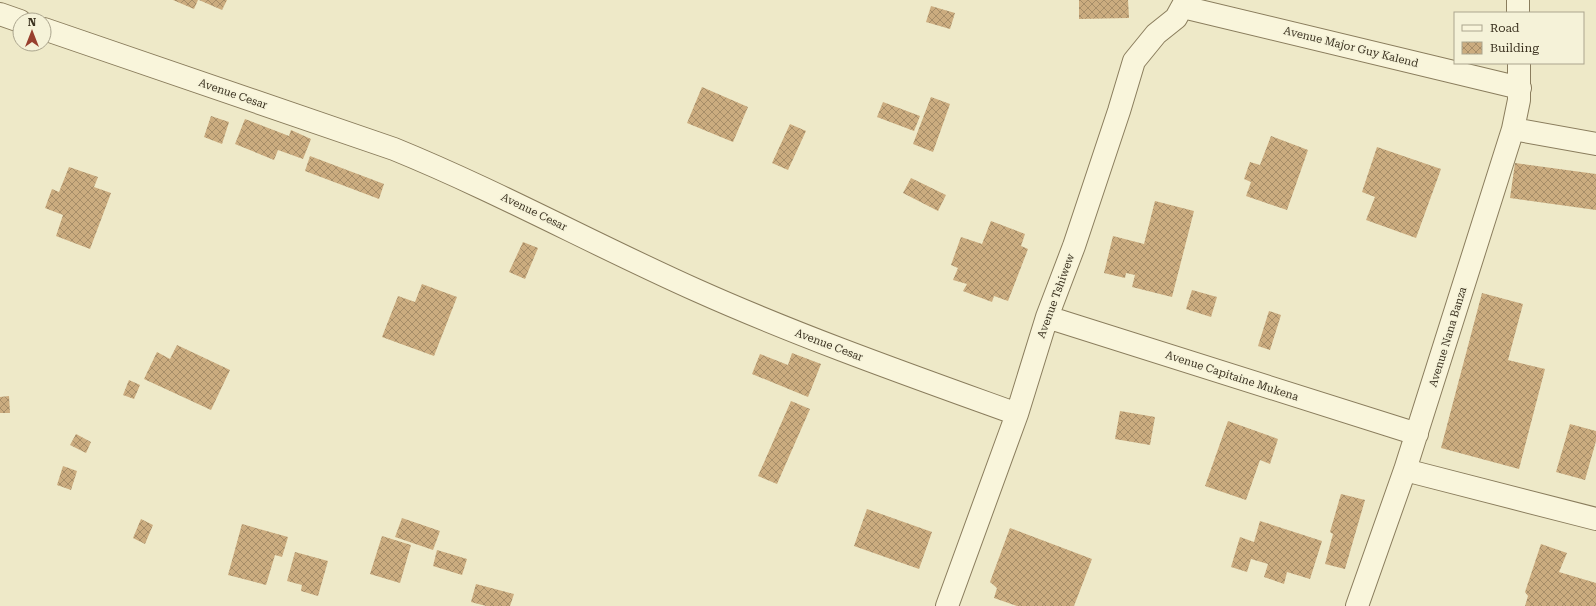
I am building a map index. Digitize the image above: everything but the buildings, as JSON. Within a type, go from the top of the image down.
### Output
[{"type":"street","points":[[1518,0],[1518,12]]},
{"type":"street","name":"Avenue Major Guy Kalend","points":[[1184,4],[1520,88]]},
{"type":"street","name":"Avenue Tshiwew","points":[[947,606],[1017,414],[1047,317],[1074,246],[1134,61],[1156,34],[1176,18],[1184,4]]},
{"type":"street","points":[[0,14],[12,18]]},
{"type":"street","name":"Avenue Cesar","points":[[52,32],[394,149],[446,170],[695,290],[767,321],[871,361],[1017,414]]},
{"type":"street","name":"Avenue Nana Banza","points":[[1357,606],[1406,470],[1513,128],[1519,100],[1519,64]]},
{"type":"street","points":[[1513,128],[1596,144]]},
{"type":"street","name":"Avenue Capitaine Mukena","points":[[1047,317],[1417,434]]},
{"type":"street","points":[[1406,470],[1596,518]]}]
